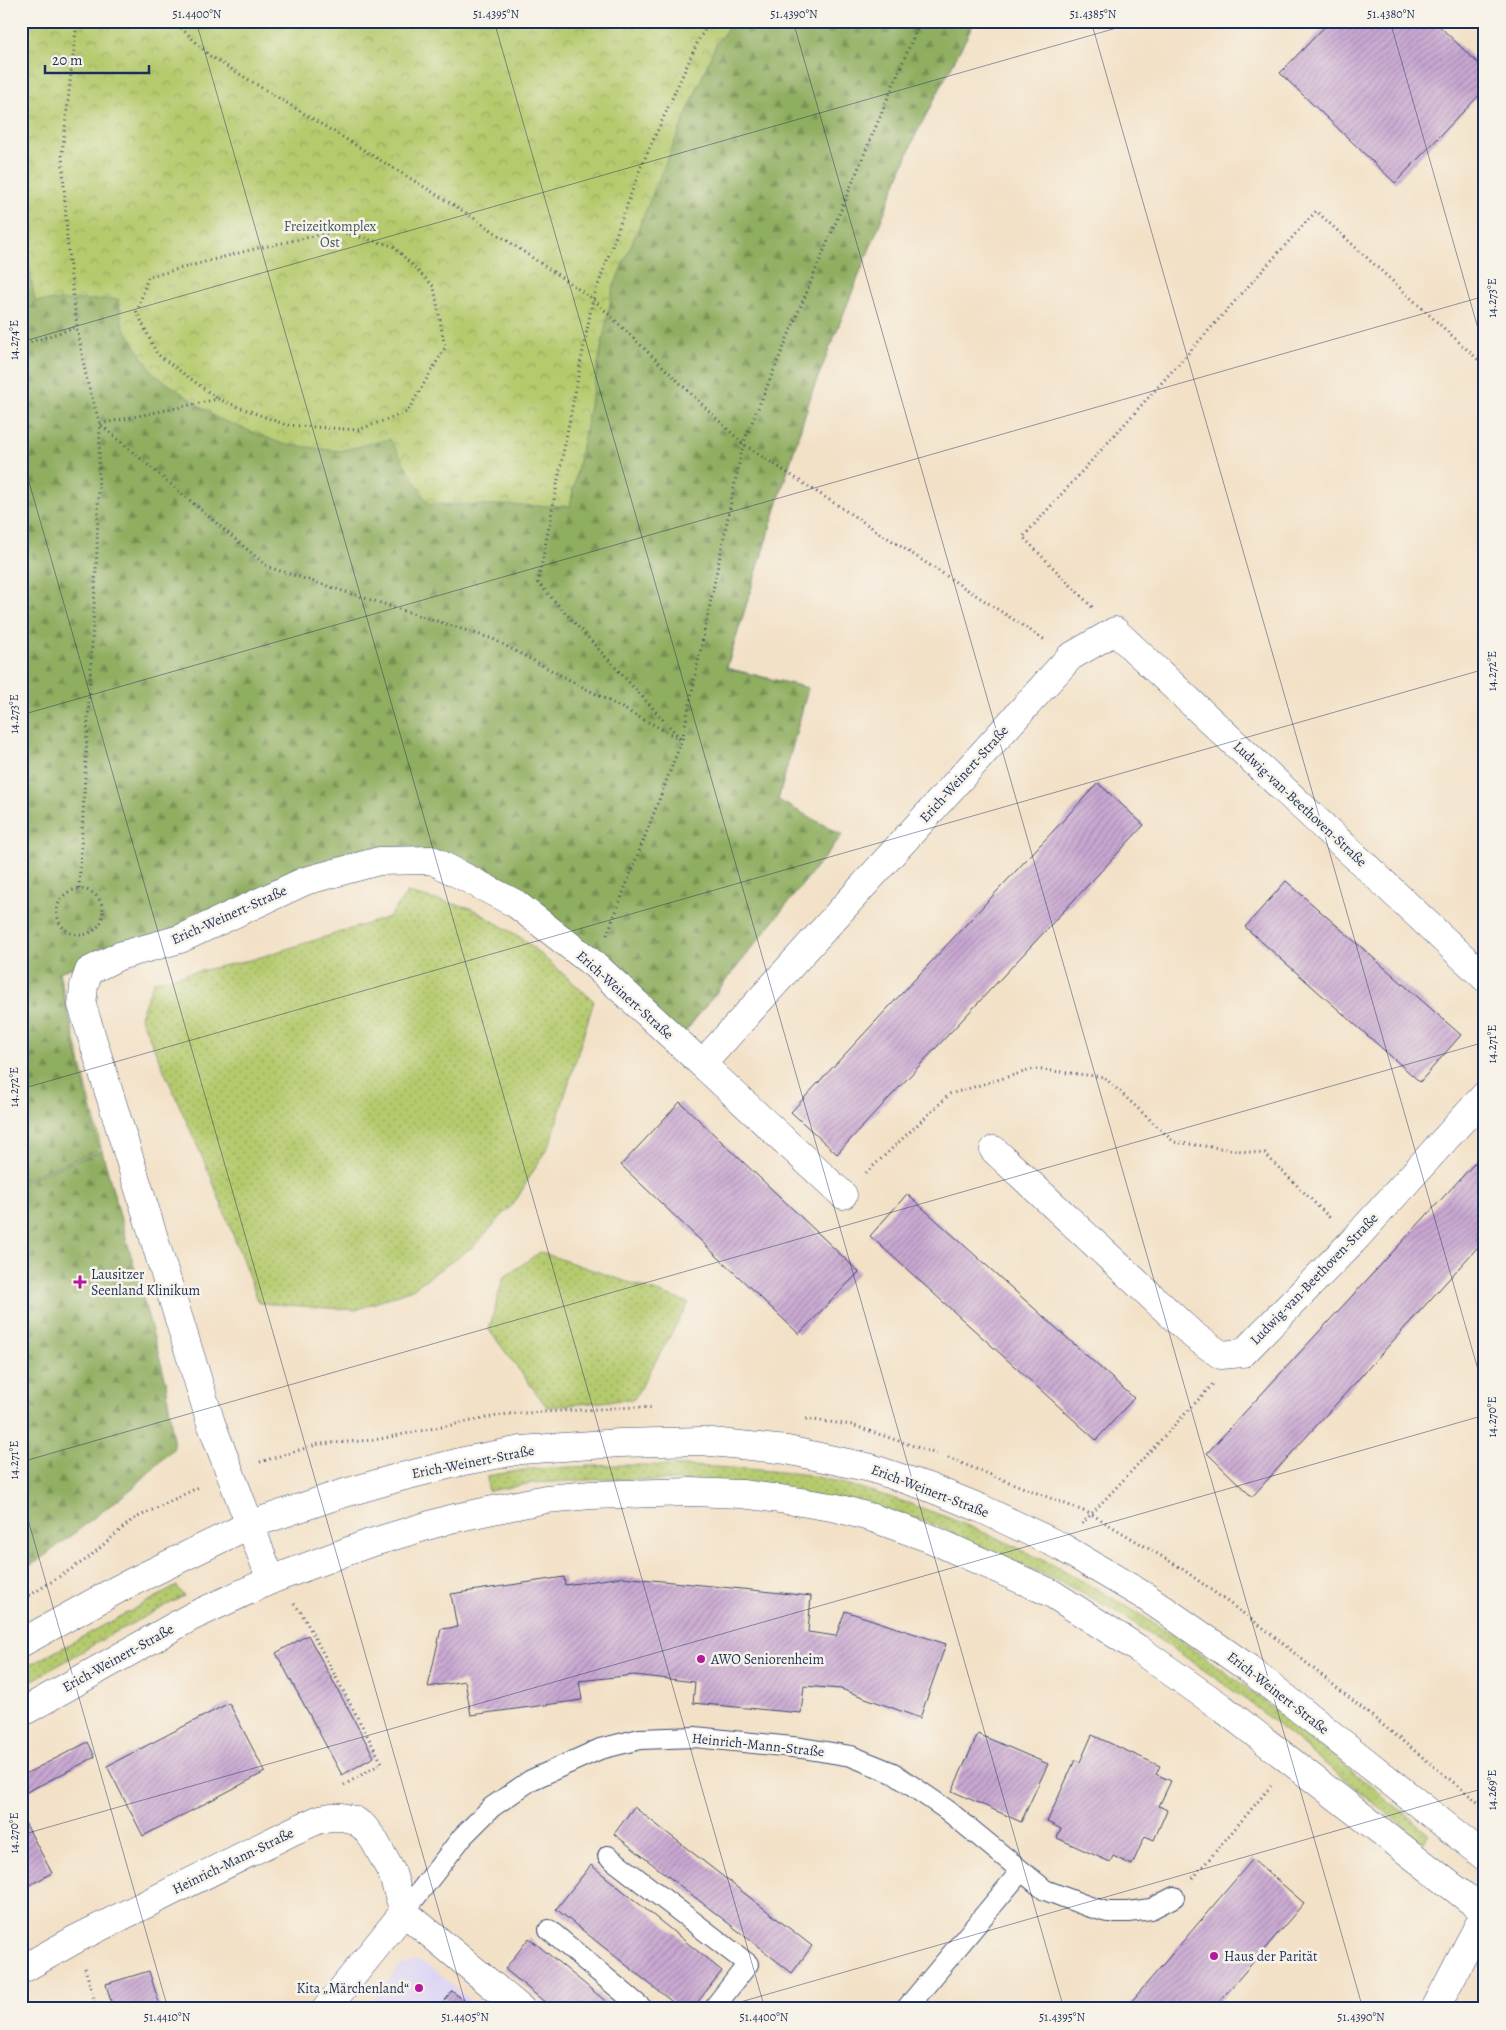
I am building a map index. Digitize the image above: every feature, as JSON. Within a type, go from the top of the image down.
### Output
[{"type":"street","name":"Erich-Weinert-Straße","points":[[702,1064],[1070,657],[1116,631]]},
{"type":"street","name":"Ludwig-van-Beethoven-Straße","points":[[1116,631],[1485,978]]},
{"type":"street","name":"Erich-Weinert-Straße","points":[[272,1579],[249,1526],[211,1423],[92,1044],[82,1005],[84,986],[90,971],[119,956],[180,939],[305,881],[379,861],[432,860],[516,904],[596,966],[843,1195]]},
{"type":"street","name":"Ludwig-van-Beethoven-Straße","points":[[994,1150],[1193,1335],[1221,1355],[1242,1353],[1353,1241],[1485,1095]]},
{"type":"street","name":"Erich-Weinert-Straße","points":[[21,1643],[120,1588],[249,1526],[338,1495],[464,1461],[521,1450],[620,1443],[702,1441],[787,1450],[871,1468],[928,1487],[980,1508],[1060,1546],[1146,1597],[1248,1668],[1485,1857]]},
{"type":"street","name":"Erich-Weinert-Straße","points":[[21,1713],[191,1617],[272,1579],[367,1544],[450,1518],[546,1499],[638,1493],[691,1492],[742,1494],[837,1508],[873,1518],[929,1538],[1051,1593],[1137,1648],[1221,1708],[1485,1913]]},
{"type":"street","points":[[342,1817],[354,1820],[364,1827],[374,1840],[392,1873],[404,1912],[521,2009]]},
{"type":"street","name":"Heinrich-Mann-Straße","points":[[21,1970],[76,1939],[293,1831],[320,1819],[342,1817]]},
{"type":"street","name":"Heinrich-Mann-Straße","points":[[326,2009],[404,1912]]},
{"type":"street","points":[[1436,2009],[1485,1913]]},
{"type":"lane","name":"Heinrich-Mann-Straße","points":[[404,1912],[463,1836],[492,1807],[531,1780],[600,1749],[640,1739],[695,1737],[802,1748],[851,1756],[893,1772],[947,1810],[1045,1890],[1108,1912],[1151,1909],[1174,1898]]},
{"type":"lane","points":[[608,1856],[748,1964],[713,2009]]},
{"type":"lane","points":[[906,2009],[1021,1870]]},
{"type":"lane","points":[[549,1930],[643,2009]]},
{"type":"path","points":[[77,21],[62,154],[68,251],[77,327],[87,381],[100,424],[97,550],[79,888]]},
{"type":"path","points":[[174,21],[210,56],[465,212],[593,298],[743,444],[1070,657]]},
{"type":"path","points":[[682,740],[538,583],[593,298],[640,169],[700,36],[711,21]]},
{"type":"path","points":[[596,966],[682,740],[743,444],[920,21]]},
{"type":"path","points":[[1116,631],[1023,537],[1316,211],[1485,366]]},
{"type":"path","points":[[100,424],[218,399],[286,425],[358,430],[407,412],[445,348],[434,287],[393,246],[338,231],[254,249],[148,277],[138,312],[157,354],[218,399]]},
{"type":"path","points":[[21,346],[77,327]]},
{"type":"path","points":[[100,424],[268,567],[493,639],[682,740]]},
{"type":"path","points":[[79,888],[95,893],[103,906],[104,913],[98,927],[93,932],[81,936],[71,934],[64,929],[57,915],[57,907],[65,893],[79,888]]},
{"type":"path","points":[[843,1195],[950,1094],[1034,1069],[1104,1076],[1174,1142],[1265,1154],[1353,1241]]},
{"type":"path","points":[[1060,1546],[1242,1353]]},
{"type":"path","points":[[21,1601],[87,1559],[132,1520],[229,1471]]},
{"type":"path","points":[[272,1579],[301,1612],[382,1763],[344,1785],[342,1817]]},
{"type":"path","points":[[1174,1898],[1203,1868],[1291,1762]]},
{"type":"path","points":[[76,1939],[97,2009]]},
{"type":"shaded area","name":"Kita „Märchenland“","points":[[415,1961],[429,1965],[480,2009],[366,2009],[398,1967]]},
{"type":"green space","name":"Freizeitkomplex Ost","points":[[21,21],[733,21],[716,44],[613,288],[570,506],[428,504],[390,439],[339,451],[283,444],[217,418],[153,373],[123,326],[118,299],[35,301],[21,217]]},
{"type":"green space","points":[[733,21],[975,21],[915,136],[812,392],[726,668],[808,688],[778,800],[842,835],[677,1041],[596,966],[432,859],[379,860],[58,972],[99,1150],[21,1180],[21,217],[24,230],[118,299],[123,326],[339,451],[390,438],[570,506],[613,288],[716,44]]},
{"type":"green space","points":[[812,392],[727,668],[808,688],[726,669]]},
{"type":"green space","points":[[842,835],[678,1041],[677,1040]]},
{"type":"green space","points":[[379,860],[304,881],[180,939],[114,954],[180,938],[305,880]]},
{"type":"green space","points":[[407,893],[471,908],[523,939],[594,1001],[550,1143],[515,1202],[474,1246],[412,1289],[356,1310],[259,1303],[211,1177],[140,1016],[154,981],[254,959],[389,917]]},
{"type":"green space","points":[[114,954],[59,972],[102,1151],[21,1182],[21,1180],[99,1150],[58,972]]},
{"type":"green space","points":[[596,966],[677,1040],[677,1041]]},
{"type":"green space","name":"Lausitzer Seenland Klinikum","points":[[102,1151],[166,1381],[174,1448],[134,1487],[38,1561],[21,1570],[21,1182]]},
{"type":"green space","points":[[540,1252],[689,1303],[634,1399],[547,1407],[489,1330],[503,1278]]},
{"type":"green space","points":[[614,1465],[732,1468],[811,1476],[877,1493],[936,1513],[993,1537],[1050,1564],[1159,1626],[1210,1661],[1282,1715],[1430,1834],[1423,1843],[1253,1705],[1117,1612],[1067,1585],[930,1523],[857,1501],[683,1481],[607,1479],[534,1483],[488,1491],[487,1476],[530,1469]]},
{"type":"green space","points":[[177,1586],[184,1596],[112,1634],[21,1687],[21,1670]]},
{"type":"building","points":[[1330,21],[1434,21],[1485,70],[1485,89],[1395,183],[1280,73]]},
{"type":"building","points":[[1098,783],[1144,825],[837,1154],[791,1112]]},
{"type":"building","points":[[1286,881],[1461,1035],[1420,1082],[1245,927]]},
{"type":"building","points":[[680,1102],[859,1272],[799,1334],[621,1165]]},
{"type":"building","points":[[1485,1152],[1485,1239],[1252,1497],[1207,1453]]},
{"type":"building","points":[[907,1194],[1134,1398],[1096,1440],[870,1236]]},
{"type":"building","name":"AWO Seniorenheim","points":[[564,1577],[565,1585],[622,1577],[811,1596],[808,1632],[836,1636],[845,1611],[946,1644],[920,1718],[841,1689],[804,1686],[801,1713],[693,1703],[695,1682],[634,1675],[579,1681],[582,1700],[471,1715],[465,1681],[428,1687],[441,1629],[457,1627],[451,1594]]},
{"type":"building","points":[[308,1635],[374,1757],[342,1775],[276,1653]]},
{"type":"building","points":[[229,1703],[265,1772],[143,1836],[107,1766]]},
{"type":"building","points":[[978,1734],[1048,1764],[1021,1822],[952,1791]]},
{"type":"building","points":[[1092,1735],[1160,1766],[1156,1774],[1171,1781],[1159,1806],[1167,1810],[1154,1840],[1145,1836],[1132,1865],[1113,1856],[1110,1862],[1057,1838],[1061,1829],[1047,1822],[1075,1760],[1080,1762]]},
{"type":"building","points":[[88,1742],[95,1757],[21,1795],[21,1776]]},
{"type":"building","points":[[634,1807],[812,1946],[792,1973],[614,1834]]},
{"type":"building","points":[[21,1815],[52,1873],[21,1890]]},
{"type":"building","name":"Haus der Parität","points":[[1253,1859],[1304,1903],[1213,2009],[1125,2009]]},
{"type":"building","points":[[591,1865],[722,1971],[692,2009],[681,2009],[556,1909]]},
{"type":"building","points":[[529,1938],[615,2009],[553,2009],[505,1969]]},
{"type":"building","points":[[149,1971],[161,2009],[113,2009],[106,1984]]},
{"type":"building","points":[[452,1991],[474,2009],[438,2009]]},
{"type":"place","name":"Lausitzer Seenland Klinikum","points":[[80,1282]]},
{"type":"place","name":"AWO Seniorenheim","points":[[701,1659]]},
{"type":"place","name":"Haus der Parität","points":[[1214,1956]]},
{"type":"place","name":"Kita „Märchenland“","points":[[419,1988]]}]
